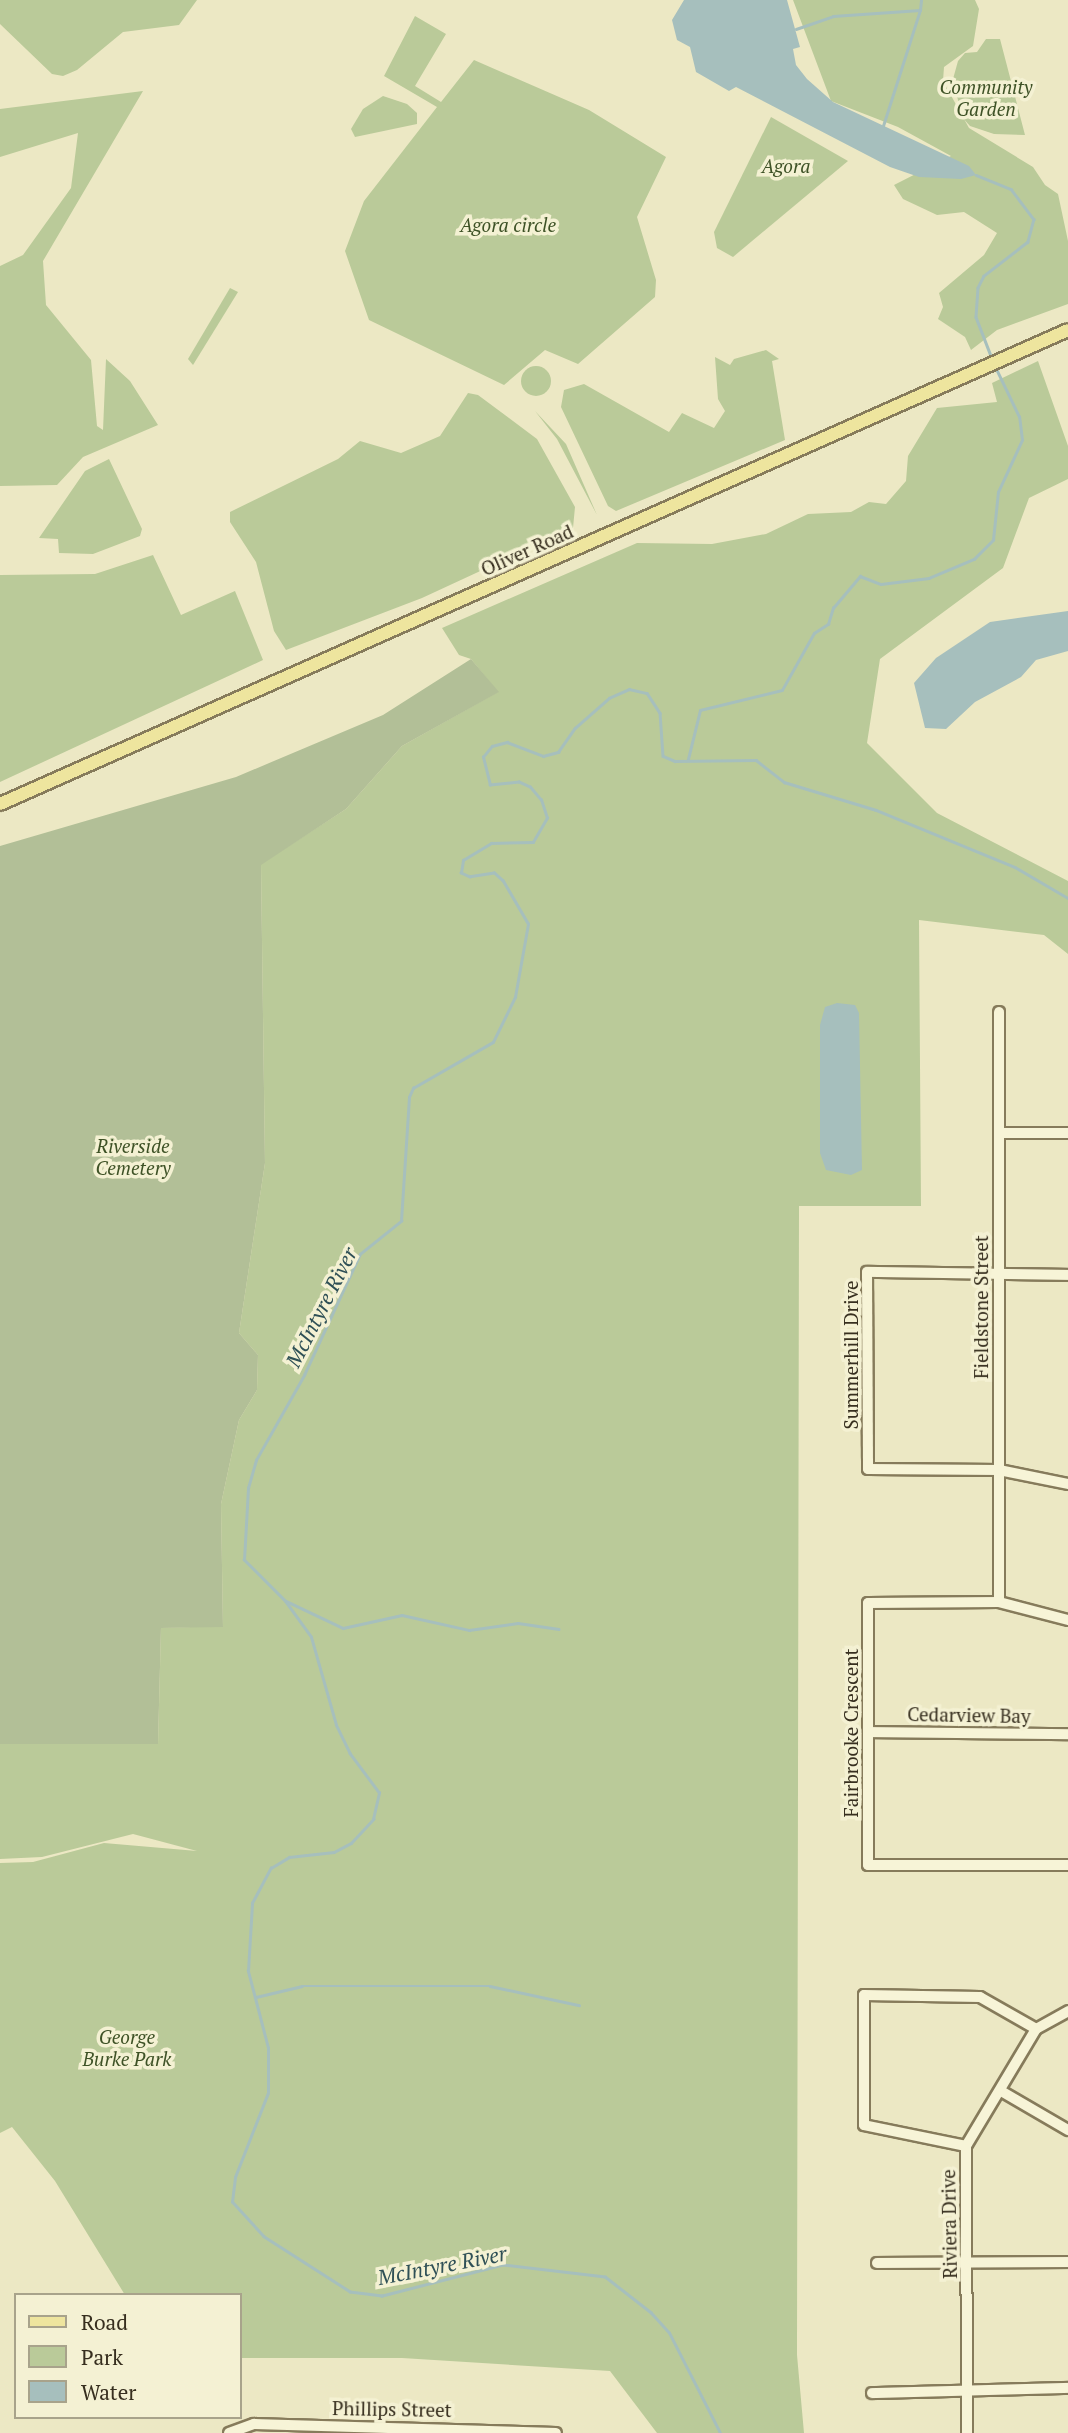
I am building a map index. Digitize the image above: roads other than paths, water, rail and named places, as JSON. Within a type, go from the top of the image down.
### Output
[{"type":"main road","name":"Oliver Road","points":[[0,804],[1013,352],[1068,330]]},
{"type":"street","name":"Fieldstone Street","points":[[999,1012],[999,1602]]},
{"type":"street","points":[[999,1133],[1068,1133]]},
{"type":"street","name":"Summerhill Drive","points":[[999,1470],[868,1469],[867,1272],[1068,1275]]},
{"type":"street","points":[[999,1470],[1068,1484]]},
{"type":"street","name":"Fairbrooke Crescent","points":[[1068,1620],[999,1602],[868,1602],[868,1865],[1068,1865]]},
{"type":"street","name":"Cedarview Bay","points":[[869,1732],[1068,1734]]},
{"type":"street","points":[[967,2146],[864,2125],[864,1995],[980,1997],[1036,2029],[1068,2011]]},
{"type":"street","name":"Riviera Drive","points":[[967,2433],[967,2146],[1036,2029]]},
{"type":"street","points":[[1001,2091],[1068,2130]]},
{"type":"street","points":[[877,2263],[1068,2262]]},
{"type":"street","points":[[872,2393],[969,2388],[1068,2388]]},
{"type":"street","name":"Phillips Street","points":[[229,2433],[254,2424],[555,2433]]},
{"type":"water","points":[[684,0],[787,0],[800,47],[793,49],[796,65],[807,79],[833,102],[969,166],[976,175],[961,179],[919,177],[890,167],[736,87],[729,91],[696,72],[690,47],[677,40],[672,20]]},
{"type":"water","points":[[1068,611],[1068,651],[1036,660],[1021,677],[975,702],[946,729],[925,728],[914,683],[936,658],[990,622]]},
{"type":"water","points":[[837,1003],[855,1005],[859,1013],[862,1170],[851,1175],[826,1170],[820,1153],[820,1025],[825,1007]]},
{"type":"waterway","name":"McIntyre River","points":[[796,29],[833,16],[920,10],[921,0]]},
{"type":"waterway","name":"McIntyre River","points":[[883,126],[920,10]]},
{"type":"waterway","name":"McIntyre River","points":[[976,175],[1011,189],[1034,219],[1028,242],[984,276],[978,288],[976,317],[993,361]]},
{"type":"waterway","name":"McIntyre River","points":[[688,759],[700,710],[782,690],[814,633],[828,624],[833,608],[860,576],[881,584],[929,578],[974,559],[993,540],[998,492],[1022,440],[1019,417],[995,367]]},
{"type":"waterway","name":"McIntyre River","points":[[720,2433],[669,2333],[651,2313],[605,2277],[503,2265],[382,2296],[350,2292],[264,2237],[232,2202],[235,2177],[268,2093],[268,2048],[248,1971],[252,1903],[271,1868],[289,1857],[334,1852],[351,1843],[373,1819],[379,1793],[350,1754],[336,1725],[311,1637],[285,1601],[244,1560],[248,1488],[256,1460],[304,1375],[360,1254],[401,1221],[409,1097],[413,1088],[493,1042],[515,997],[528,924],[503,881],[494,873],[470,877],[461,873],[463,860],[491,843],[533,842],[547,818],[541,800],[530,787],[519,782],[490,785],[483,757],[492,746],[507,742],[543,756],[558,752],[575,728],[609,698],[629,689],[647,693],[660,713],[663,756],[675,761],[756,760],[784,782],[876,810],[1015,867],[1068,898]]},
{"type":"waterway","points":[[286,1601],[343,1628],[402,1615],[469,1630],[518,1623],[559,1629]]},
{"type":"waterway","points":[[256,1997],[302,1986],[490,1986],[579,2005]]},
{"type":"park label","name":"Community Garden","points":[[986,98]]},
{"type":"park label","name":"Agora","points":[[786,166]]},
{"type":"park label","name":"Agora circle","points":[[508,225]]},
{"type":"park label","name":"Riverside Cemetery","points":[[133,1157]]},
{"type":"park label","name":"George Burke Park","points":[[127,2048]]}]
